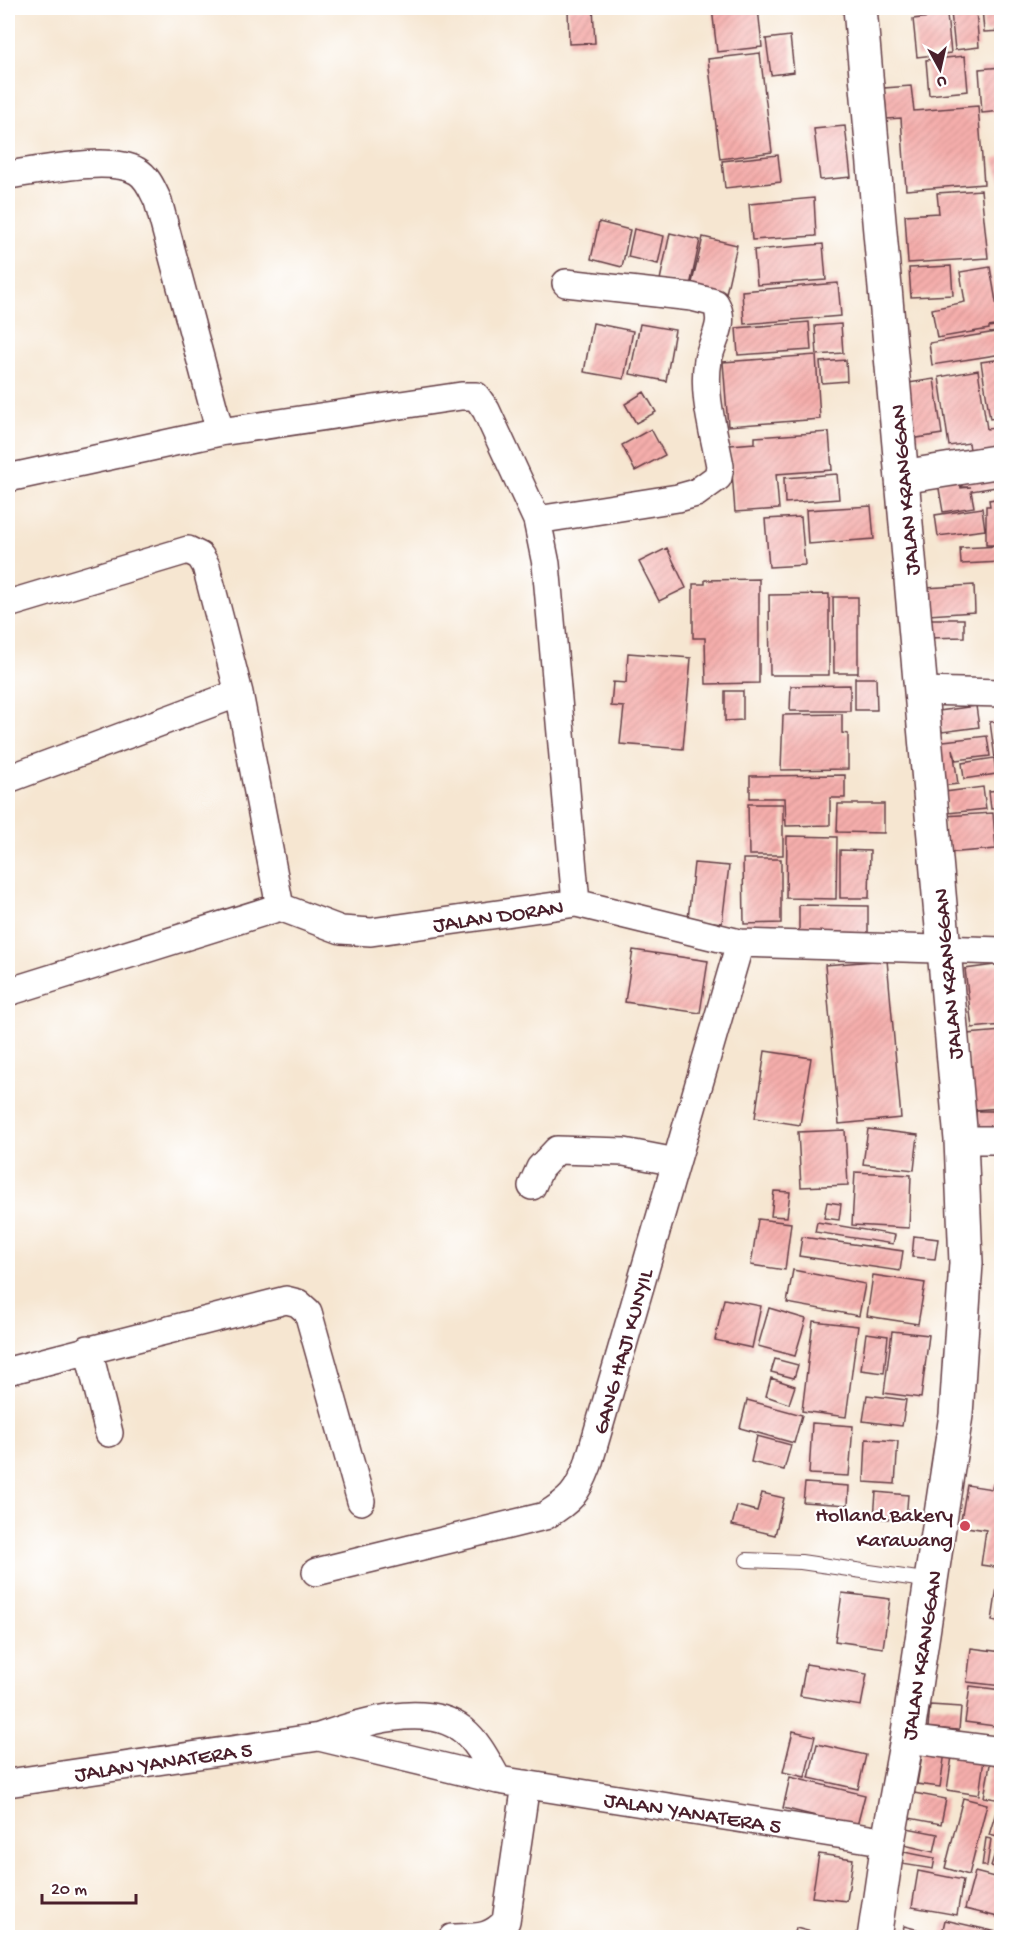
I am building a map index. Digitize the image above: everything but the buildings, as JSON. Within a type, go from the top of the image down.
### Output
[{"type":"main road","name":"JALAN KRANGGAN","points":[[860,8],[961,1140],[966,1263],[956,1415],[874,1938]]},
{"type":"main road","points":[[902,477],[1002,461]]},
{"type":"street","points":[[8,175],[98,163],[138,171],[149,182],[158,201],[220,432]]},
{"type":"street","points":[[537,520],[678,498],[696,493],[718,477],[720,466],[707,388],[708,359],[720,326],[720,312],[715,303],[692,297],[566,283]]},
{"type":"street","points":[[8,478],[220,432],[461,396],[476,396],[486,410],[537,520],[546,564],[576,903]]},
{"type":"street","points":[[8,604],[188,550],[195,552],[206,566],[239,693],[280,907],[8,992]]},
{"type":"street","points":[[921,691],[1002,693]]},
{"type":"street","points":[[8,779],[239,693]]},
{"type":"street","name":"JALAN DORAN","points":[[280,907],[341,930],[371,932],[576,903],[740,943],[1002,951]]},
{"type":"street","name":"GANG HAJI KUNYIL","points":[[316,1572],[546,1516],[566,1503],[580,1487],[740,943]]},
{"type":"street","points":[[961,1140],[1002,1140]]},
{"type":"street","points":[[532,1186],[540,1168],[557,1150],[624,1152],[676,1162]]},
{"type":"street","points":[[8,1371],[286,1300],[298,1303],[308,1312],[362,1501]]},
{"type":"street","points":[[88,1349],[109,1433]]},
{"type":"street","name":"JALAN YANATERA 5","points":[[8,1784],[319,1737],[356,1724],[410,1716],[432,1717],[464,1730],[478,1746],[498,1780]]},
{"type":"street","name":"JALAN YANATERA 5","points":[[319,1737],[498,1780],[888,1842]]},
{"type":"street","points":[[907,1739],[1002,1751]]},
{"type":"street","points":[[452,1938],[487,1936],[499,1930],[506,1922],[526,1784]]},
{"type":"lane","points":[[747,1560],[801,1562],[931,1581]]},
{"type":"place","name":"Holland Bakery Karawang","points":[[965,1526]]}]
